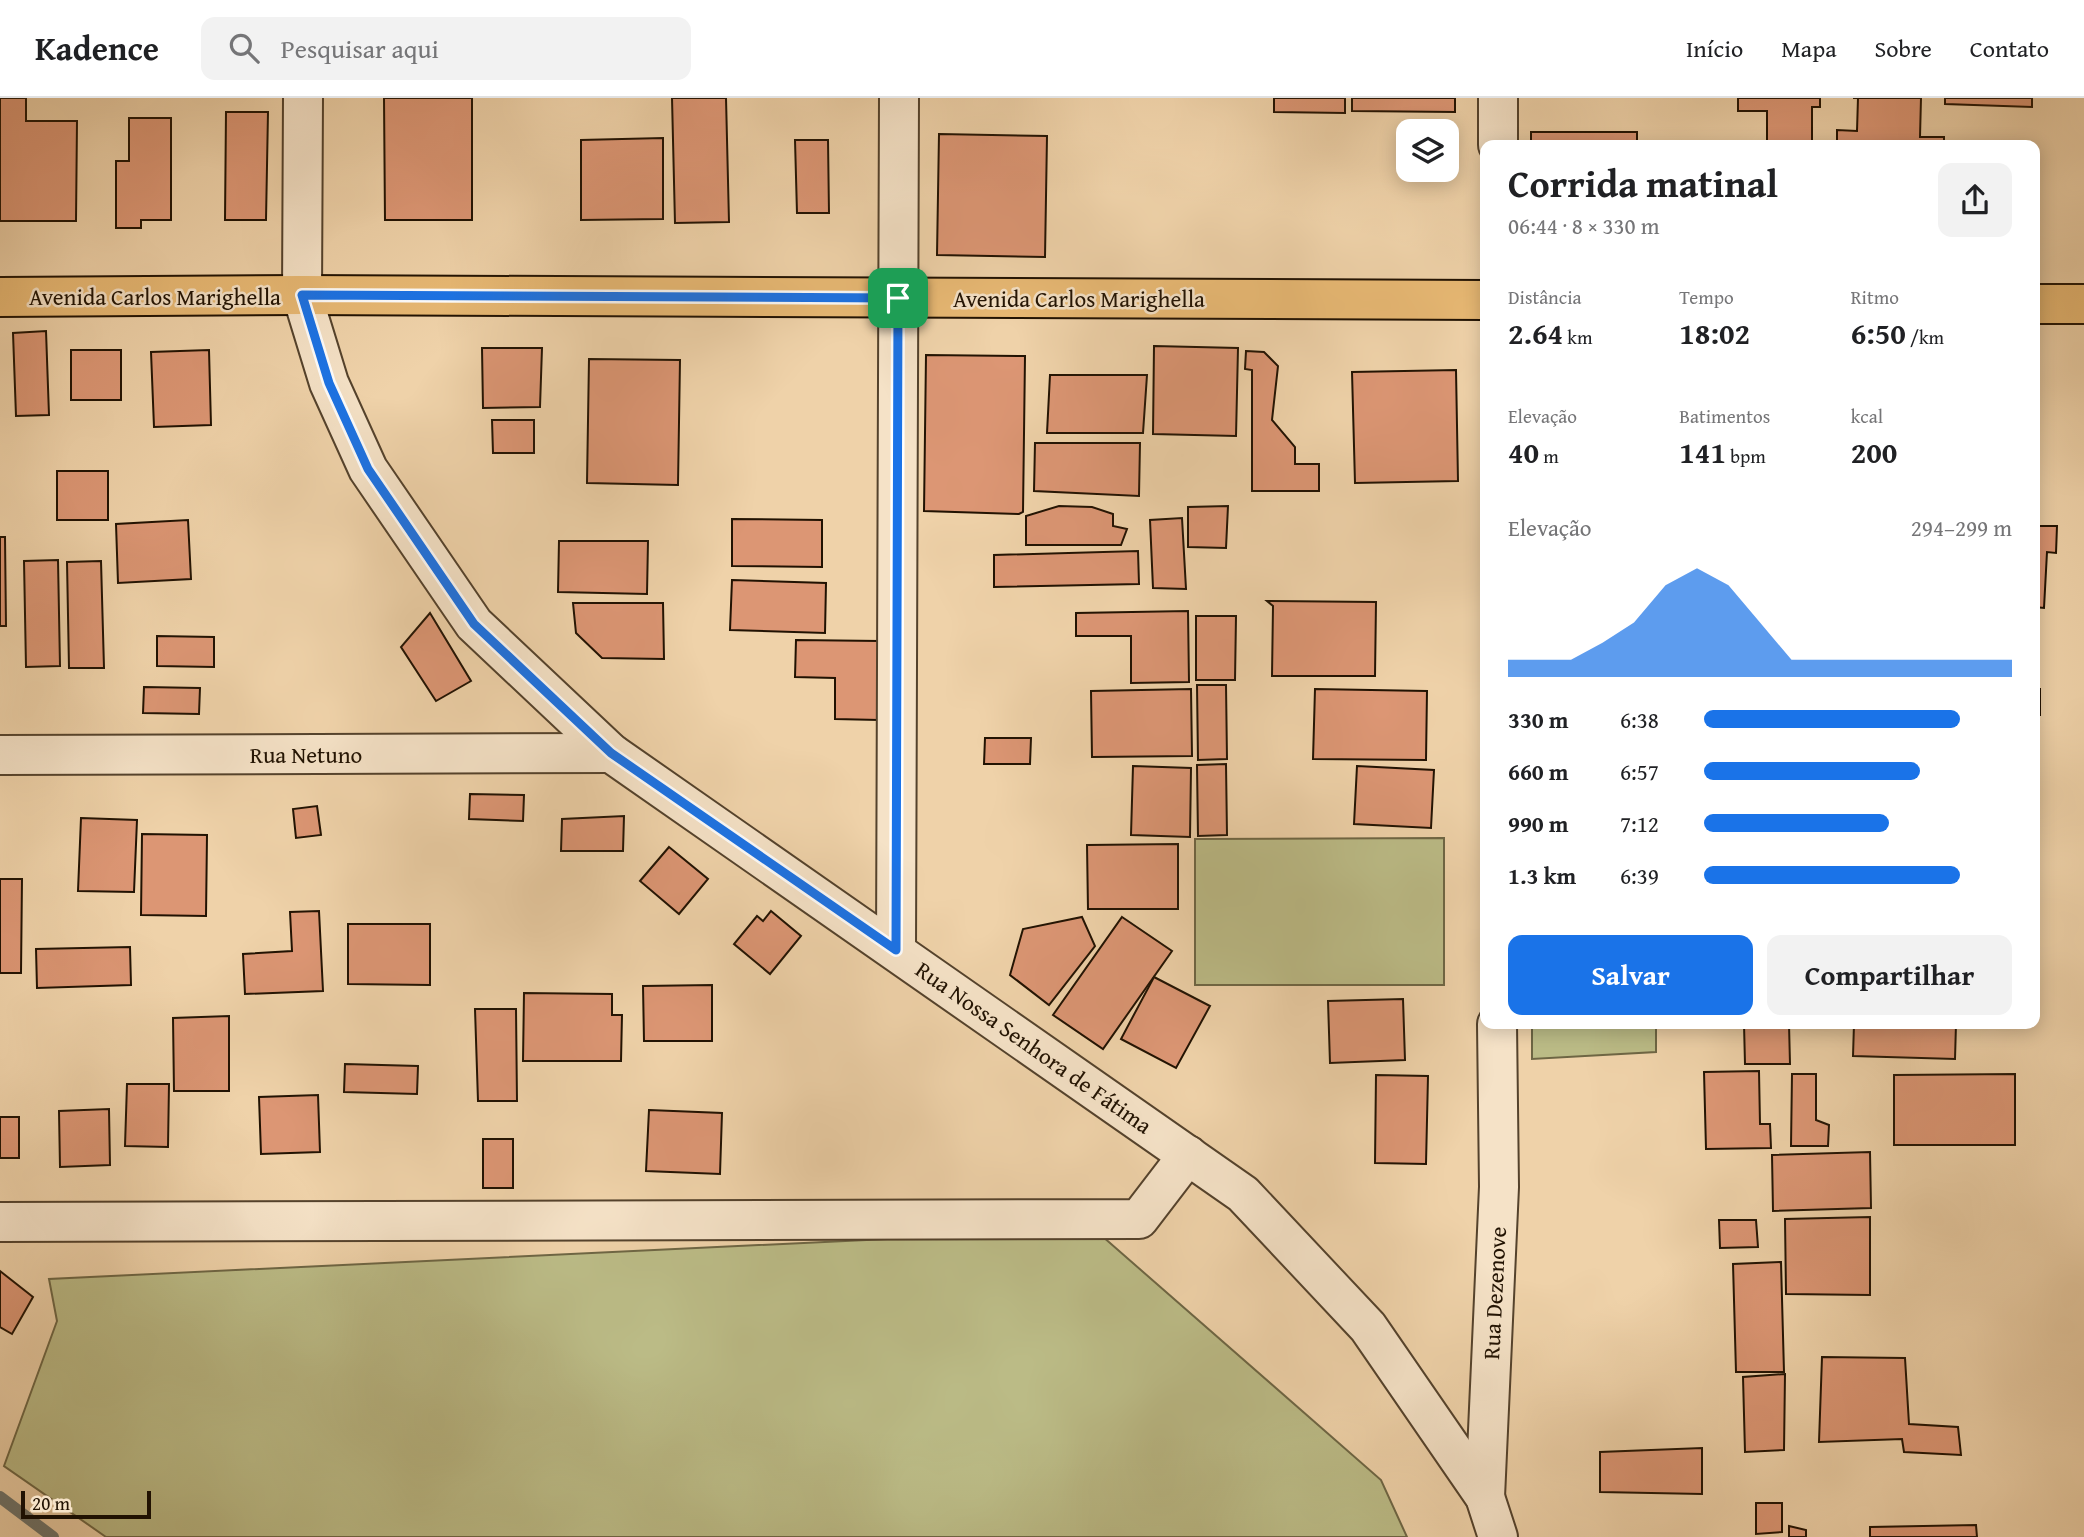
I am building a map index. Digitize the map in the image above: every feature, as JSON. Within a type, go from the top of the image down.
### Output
[{"type":"main road","name":"Avenida Carlos Marighella","points":[[0,297],[302,295],[1480,300]]},
{"type":"main road","points":[[2040,304],[2084,304]]},
{"type":"street","name":"Rua Nossa Senhora de Fátima","points":[[303,98],[302,295],[329,383],[368,469],[474,624],[611,753],[1243,1194],[1367,1327],[1485,1497],[1498,1537]]},
{"type":"street","points":[[896,950],[898,98]]},
{"type":"street","points":[[1498,98],[1498,140]]},
{"type":"street","name":"Rua Netuno","points":[[0,755],[611,753]]},
{"type":"street","name":"Rua Dezenove","points":[[1485,1497],[1499,1186],[1497,1029]]},
{"type":"street","points":[[0,1222],[1139,1219],[1188,1155]]},
{"type":"green space","points":[[1444,838],[1444,985],[1195,985],[1195,839]]},
{"type":"green space","points":[[1532,1029],[1656,1029],[1656,1052],[1532,1059]]},
{"type":"green space","points":[[1094,1229],[1381,1480],[1407,1537],[106,1537],[4,1466],[57,1321],[49,1279]]},
{"type":"building","points":[[0,98],[26,98],[26,121],[77,121],[76,221],[0,221]]},
{"type":"building","points":[[384,98],[472,98],[472,220],[385,220]]},
{"type":"building","points":[[672,98],[726,98],[729,222],[675,223]]},
{"type":"building","points":[[1274,98],[1345,98],[1345,113],[1274,112]]},
{"type":"building","points":[[1352,98],[1455,98],[1455,112],[1352,111]]},
{"type":"building","points":[[1738,98],[1820,98],[1820,107],[1812,107],[1812,140],[1767,140],[1767,111],[1738,111]]},
{"type":"building","points":[[1858,98],[1921,98],[1920,137],[1944,137],[1944,140],[1837,140],[1837,130],[1857,131]]},
{"type":"building","points":[[1945,98],[2032,98],[2032,107],[1945,104]]},
{"type":"building","points":[[226,112],[268,112],[266,220],[225,220]]},
{"type":"building","points":[[129,118],[171,118],[171,220],[141,220],[141,228],[116,228],[116,161],[129,161]]},
{"type":"building","points":[[1531,132],[1637,132],[1637,140],[1531,140]]},
{"type":"building","points":[[939,134],[1047,136],[1045,257],[937,255]]},
{"type":"building","points":[[663,138],[663,219],[581,220],[581,140]]},
{"type":"building","points":[[795,140],[828,140],[829,213],[797,213]]},
{"type":"building","points":[[46,331],[49,415],[16,416],[13,333]]},
{"type":"building","points":[[1154,346],[1238,348],[1236,436],[1153,434]]},
{"type":"building","points":[[482,348],[542,348],[540,407],[483,408]]},
{"type":"building","points":[[71,350],[121,350],[121,400],[71,400]]},
{"type":"building","points":[[209,350],[211,425],[154,427],[151,352]]},
{"type":"building","points":[[1246,351],[1264,352],[1278,366],[1272,420],[1295,447],[1295,464],[1319,464],[1319,491],[1252,491],[1252,370],[1245,369]]},
{"type":"building","points":[[926,355],[1025,356],[1023,512],[924,511]]},
{"type":"building","points":[[589,359],[680,360],[678,485],[587,483]]},
{"type":"building","points":[[1456,370],[1458,481],[1355,483],[1352,372]]},
{"type":"building","points":[[1050,375],[1147,375],[1143,433],[1047,433]]},
{"type":"building","points":[[492,420],[534,420],[534,453],[493,453]]},
{"type":"building","points":[[1035,443],[1140,443],[1139,496],[1034,491]]},
{"type":"building","points":[[57,471],[108,471],[108,520],[57,520]]},
{"type":"building","points":[[1059,506],[1092,507],[1113,514],[1113,526],[1127,529],[1121,545],[1026,545],[1026,516]]},
{"type":"building","points":[[1228,506],[1226,548],[1188,547],[1188,507]]},
{"type":"building","points":[[1182,518],[1186,589],[1153,588],[1150,520]]},
{"type":"building","points":[[732,519],[822,520],[822,567],[732,566]]},
{"type":"building","points":[[188,520],[191,579],[118,583],[116,524]]},
{"type":"building","points":[[2040,526],[2057,526],[2056,553],[2047,552],[2044,608],[2040,608]]},
{"type":"building","points":[[0,537],[5,537],[6,626],[0,626]]},
{"type":"building","points":[[559,541],[648,541],[647,594],[558,592]]},
{"type":"building","points":[[1138,551],[1139,584],[994,587],[994,555]]},
{"type":"building","points":[[58,560],[60,666],[26,667],[24,561]]},
{"type":"building","points":[[101,561],[104,668],[69,668],[67,562]]},
{"type":"building","points":[[732,580],[826,583],[825,633],[730,630]]},
{"type":"building","points":[[1267,601],[1376,602],[1375,676],[1272,676],[1273,606]]},
{"type":"building","points":[[573,603],[663,603],[664,659],[602,658],[576,633]]},
{"type":"building","points":[[1188,611],[1189,682],[1131,683],[1131,636],[1076,636],[1076,613]]},
{"type":"building","points":[[430,613],[471,681],[436,701],[401,647]]},
{"type":"building","points":[[1196,616],[1236,616],[1235,680],[1196,680]]},
{"type":"building","points":[[157,636],[214,637],[214,667],[157,666]]},
{"type":"building","points":[[796,640],[880,641],[879,720],[835,719],[835,678],[795,677]]},
{"type":"building","points":[[1197,685],[1226,685],[1227,759],[1198,760]]},
{"type":"building","points":[[144,687],[200,688],[199,714],[143,713]]},
{"type":"building","points":[[1191,689],[1192,756],[1092,757],[1091,691]]},
{"type":"building","points":[[1315,689],[1427,691],[1426,760],[1313,759]]},
{"type":"building","points":[[985,738],[1031,738],[1030,764],[984,764]]},
{"type":"building","points":[[1226,764],[1227,835],[1198,836],[1197,765]]},
{"type":"building","points":[[1133,766],[1191,768],[1190,837],[1131,835]]},
{"type":"building","points":[[1357,766],[1434,770],[1431,828],[1354,824]]},
{"type":"building","points":[[470,794],[524,795],[523,821],[469,819]]},
{"type":"building","points":[[317,806],[321,835],[296,838],[293,809]]},
{"type":"building","points":[[624,816],[623,851],[561,851],[562,819]]},
{"type":"building","points":[[81,818],[137,820],[134,892],[78,891]]},
{"type":"building","points":[[142,834],[207,835],[206,916],[141,915]]},
{"type":"building","points":[[1178,844],[1178,909],[1088,909],[1087,845]]},
{"type":"building","points":[[669,847],[708,879],[679,914],[640,881]]},
{"type":"building","points":[[0,879],[22,879],[21,973],[0,973]]},
{"type":"building","points":[[319,911],[323,991],[245,994],[243,954],[292,951],[290,912]]},
{"type":"building","points":[[771,911],[801,936],[770,974],[734,944],[757,916],[763,921]]},
{"type":"building","points":[[1082,917],[1095,946],[1049,1005],[1010,975],[1023,929]]},
{"type":"building","points":[[1122,917],[1172,951],[1103,1049],[1053,1015]]},
{"type":"building","points":[[348,924],[430,924],[430,985],[348,984]]},
{"type":"building","points":[[130,947],[131,985],[37,988],[36,949]]},
{"type":"building","points":[[1154,977],[1210,1006],[1176,1068],[1121,1039]]},
{"type":"building","points":[[712,985],[712,1041],[644,1041],[643,986]]},
{"type":"building","points":[[524,993],[612,994],[612,1015],[622,1015],[621,1061],[523,1061]]},
{"type":"building","points":[[1403,999],[1405,1060],[1330,1063],[1328,1001]]},
{"type":"building","points":[[475,1009],[516,1009],[517,1101],[478,1101]]},
{"type":"building","points":[[229,1016],[229,1091],[174,1091],[173,1018]]},
{"type":"building","points":[[1744,1029],[1789,1029],[1790,1064],[1745,1064]]},
{"type":"building","points":[[1854,1029],[1956,1029],[1955,1059],[1853,1056]]},
{"type":"building","points":[[345,1064],[418,1066],[417,1094],[344,1092]]},
{"type":"building","points":[[1759,1071],[1760,1124],[1770,1124],[1771,1148],[1706,1149],[1704,1072]]},
{"type":"building","points":[[1792,1074],[1816,1074],[1816,1120],[1829,1125],[1828,1146],[1791,1146]]},
{"type":"building","points":[[2015,1074],[2015,1145],[1894,1145],[1894,1075]]},
{"type":"building","points":[[1376,1075],[1428,1076],[1426,1164],[1375,1163]]},
{"type":"building","points":[[127,1084],[169,1084],[168,1147],[125,1146]]},
{"type":"building","points":[[318,1095],[320,1152],[261,1154],[259,1097]]},
{"type":"building","points":[[109,1109],[110,1165],[60,1167],[59,1111]]},
{"type":"building","points":[[649,1110],[722,1113],[720,1174],[646,1171]]},
{"type":"building","points":[[0,1117],[19,1117],[19,1158],[0,1158]]},
{"type":"building","points":[[483,1139],[513,1139],[513,1188],[483,1188]]},
{"type":"building","points":[[1870,1152],[1871,1208],[1773,1211],[1772,1155]]},
{"type":"building","points":[[1870,1217],[1870,1295],[1786,1294],[1785,1219]]},
{"type":"building","points":[[1719,1220],[1756,1220],[1758,1247],[1720,1248]]},
{"type":"building","points":[[1781,1262],[1784,1372],[1736,1372],[1733,1264]]},
{"type":"building","points":[[0,1271],[33,1297],[12,1334],[0,1327]]},
{"type":"building","points":[[1822,1357],[1905,1358],[1909,1424],[1958,1427],[1961,1455],[1904,1452],[1902,1439],[1819,1442]]},
{"type":"building","points":[[1785,1374],[1784,1450],[1745,1452],[1743,1377]]},
{"type":"building","points":[[1702,1448],[1702,1494],[1600,1492],[1600,1452]]},
{"type":"building","points":[[1756,1503],[1782,1503],[1782,1532],[1756,1534]]},
{"type":"building","points":[[1976,1525],[1977,1537],[1870,1537],[1870,1527]]},
{"type":"building","points":[[1789,1526],[1806,1530],[1806,1537],[1789,1537]]},
{"type":"waterway","points":[[0,1497],[53,1537]]},
{"type":"route","points":[[302,295],[898,298],[896,950],[611,753],[474,624],[368,469],[329,383],[302,295]]}]
